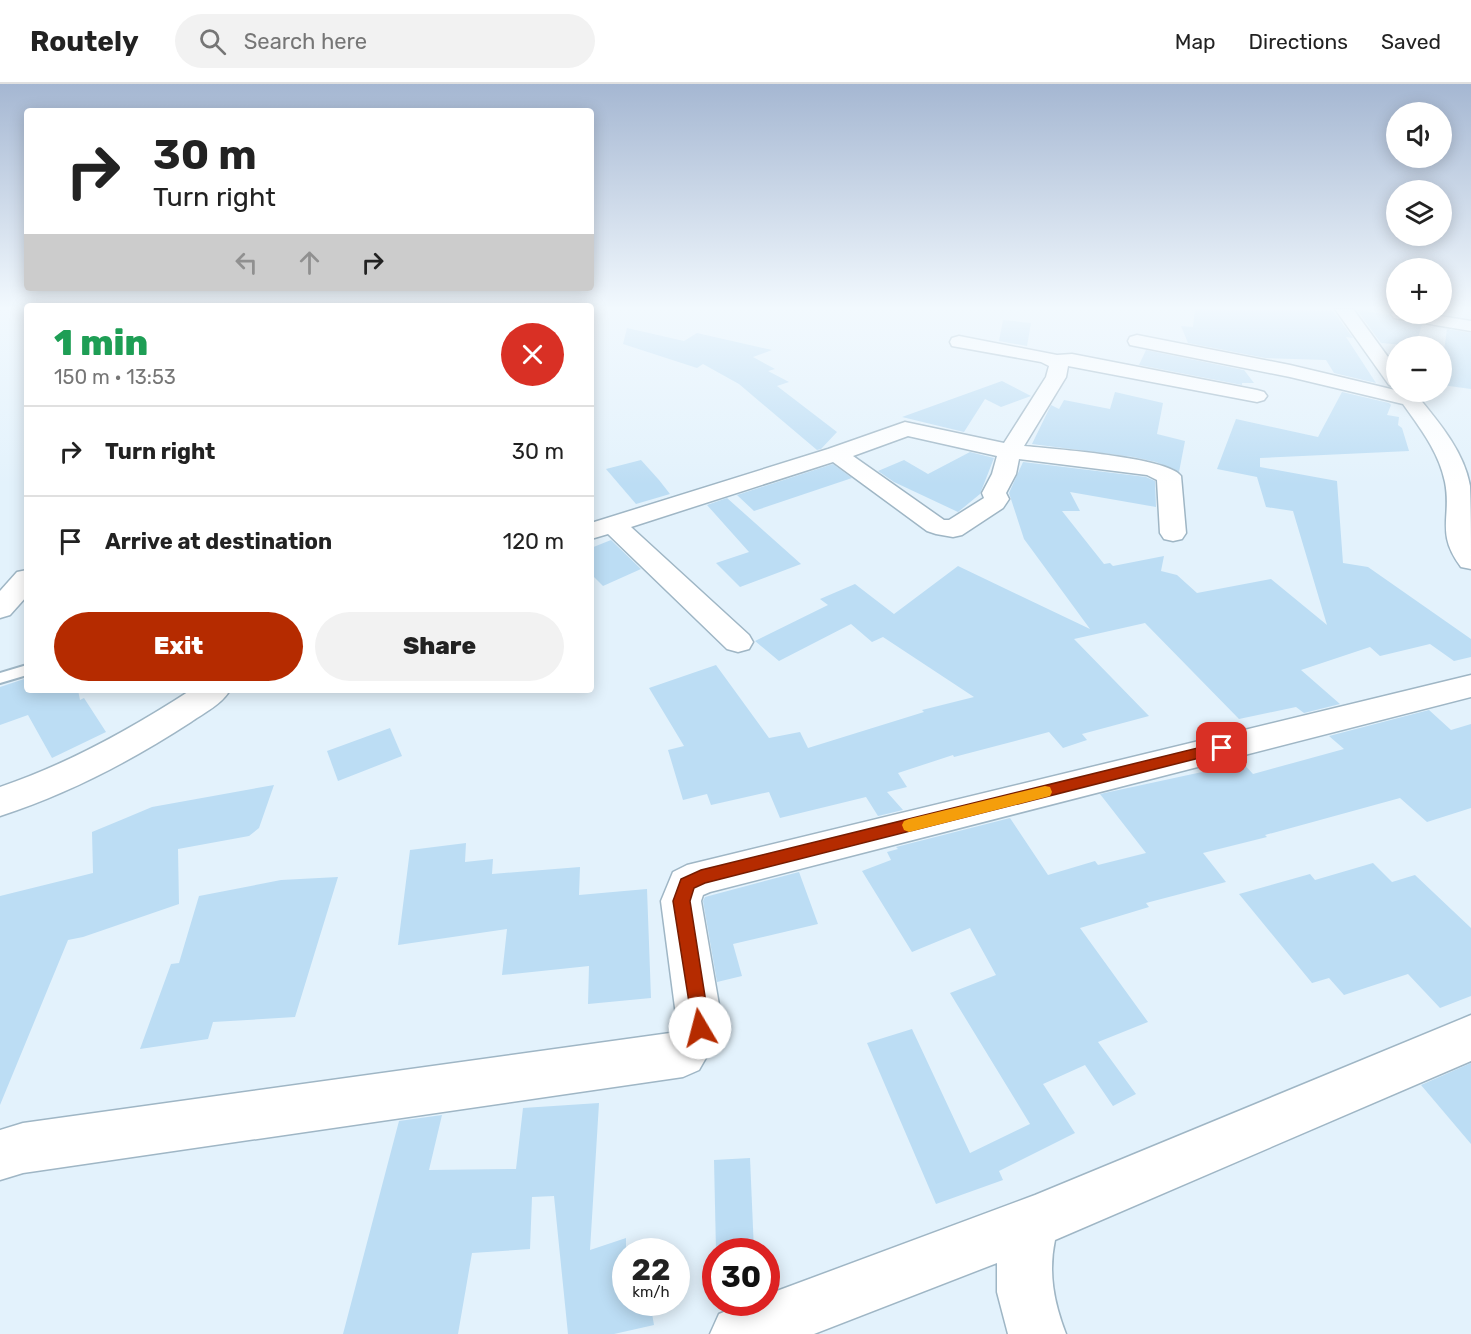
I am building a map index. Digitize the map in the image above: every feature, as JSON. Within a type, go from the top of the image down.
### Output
[{"type":"street","points":[[836,454],[936,526],[953,529],[997,499],[994,493],[1004,474],[1010,451],[1056,376],[1058,367]]},
{"type":"street","points":[[1110,367],[1257,396]]},
{"type":"street","points":[[1267,367],[1386,388]]},
{"type":"street","points":[[1411,402],[1452,464],[1458,486],[1459,540],[1462,550],[1471,561]]},
{"type":"street","points":[[602,527],[836,454],[897,430],[913,429],[960,442],[1010,451],[1152,469],[1169,476],[1173,533]]},
{"type":"street","points":[[602,527],[738,642]]},
{"type":"street","points":[[0,609],[24,581]]},
{"type":"street","points":[[0,1155],[23,1148],[683,1054],[700,1028],[681,901],[687,884],[701,877],[1471,686]]},
{"type":"street","points":[[0,802],[70,775],[181,713],[210,693]]},
{"type":"street","points":[[739,1334],[1035,1222],[1471,1038]]},
{"type":"street","points":[[1035,1222],[1028,1238],[1024,1296],[1037,1334]]},
{"type":"lane","points":[[0,678],[24,671]]},
{"type":"building","points":[[709,367],[772,367],[775,369],[768,371],[789,382],[777,386],[837,432],[821,449],[817,450],[739,384]]},
{"type":"building","points":[[1151,367],[1231,367],[1244,370],[1254,383],[1242,383],[1242,385]]},
{"type":"building","points":[[1331,367],[1366,367],[1376,383],[1334,373]]},
{"type":"building","points":[[1452,367],[1471,367],[1471,389],[1452,386]]},
{"type":"building","points":[[1002,381],[1031,396],[1001,407],[985,399],[964,432],[902,417]]},
{"type":"building","points":[[1115,392],[1163,403],[1157,434],[1185,441],[1179,472],[1156,462],[1133,457],[1032,444],[1051,405],[1059,409],[1064,400],[1110,409]]},
{"type":"building","points":[[1342,392],[1389,403],[1391,405],[1387,415],[1399,417],[1398,425],[1402,428],[1409,451],[1260,458],[1260,467],[1337,481],[1343,563],[1368,567],[1471,639],[1471,657],[1454,661],[1430,644],[1380,656],[1370,647],[1301,670],[1340,704],[1304,713],[1296,707],[1239,719],[1145,623],[1074,639],[1149,716],[1082,734],[1087,740],[1063,748],[1049,732],[954,757],[953,755],[898,773],[907,787],[887,792],[903,810],[878,816],[866,797],[780,818],[769,792],[711,805],[707,794],[683,800],[668,750],[684,746],[649,688],[716,665],[769,738],[800,732],[808,748],[924,712],[922,710],[974,697],[883,637],[872,642],[851,624],[779,661],[755,641],[828,605],[820,599],[855,584],[894,614],[958,566],[1090,629],[1024,539],[1009,493],[1023,462],[1146,477],[1155,481],[1156,507],[1070,492],[1080,511],[1062,511],[1104,564],[1110,563],[1113,566],[1164,556],[1161,571],[1177,575],[1197,593],[1271,579],[1327,625],[1293,511],[1266,507],[1257,477],[1217,469],[1236,419],[1318,437]]},
{"type":"building","points":[[970,452],[994,458],[980,494],[958,512],[894,482],[878,471],[904,460],[928,474]]},
{"type":"building","points":[[641,460],[670,494],[636,504],[606,469]]},
{"type":"building","points":[[833,464],[852,478],[754,511],[737,495]]},
{"type":"building","points":[[727,498],[801,564],[740,587],[716,563],[749,552],[707,505]]},
{"type":"building","points":[[611,540],[641,569],[603,586],[594,577],[594,547]]},
{"type":"building","points":[[24,679],[24,693],[79,693],[80,700],[84,698],[106,732],[52,758],[28,715],[0,725],[0,687]]},
{"type":"building","points":[[1429,710],[1451,730],[1471,724],[1471,808],[1427,822],[1400,798],[1203,853],[1226,882],[1146,903],[1149,907],[1080,928],[1148,1022],[1098,1042],[1136,1094],[1113,1106],[1085,1065],[1043,1084],[1075,1133],[999,1171],[1003,1180],[936,1204],[867,1043],[912,1029],[970,1153],[1030,1124],[950,993],[996,975],[970,928],[912,952],[862,871],[891,860],[887,852],[898,849],[896,847],[1010,818],[1048,875],[1095,861],[1098,865],[1146,853],[1100,794],[1216,769],[1213,766],[1239,759],[1253,774],[1344,749],[1329,736]]},
{"type":"building","points":[[390,728],[402,756],[338,781],[327,751]]},
{"type":"building","points":[[274,785],[259,828],[249,836],[178,849],[179,904],[68,940],[0,1105],[0,896],[93,873],[92,832],[152,807]]},
{"type":"building","points":[[466,843],[465,862],[493,859],[492,874],[580,867],[579,895],[647,889],[651,998],[588,1004],[589,966],[502,975],[507,929],[398,945],[410,850]]},
{"type":"building","points":[[1373,863],[1392,882],[1415,875],[1471,928],[1471,996],[1440,1008],[1408,974],[1344,995],[1329,978],[1312,983],[1239,894],[1310,874],[1315,880]]},
{"type":"building","points":[[799,872],[818,924],[733,944],[742,976],[717,982],[703,901],[705,897]]},
{"type":"building","points":[[338,877],[295,1017],[213,1022],[208,1039],[140,1049],[171,964],[179,963],[199,896],[281,880]]},
{"type":"building","points":[[1471,1063],[1471,1144],[1421,1085]]},
{"type":"building","points":[[599,1103],[590,1250],[612,1243],[612,1316],[652,1316],[654,1325],[614,1334],[568,1334],[554,1196],[532,1197],[530,1249],[472,1253],[458,1334],[343,1334],[399,1121],[442,1115],[429,1170],[516,1169],[523,1108]]},
{"type":"building","points":[[750,1158],[753,1238],[716,1238],[714,1160]]},
{"type":"slow traffic","points":[[909,825],[1045,792]]},
{"type":"route","points":[[700,1028],[681,901],[687,884],[701,877],[1222,748]]}]
